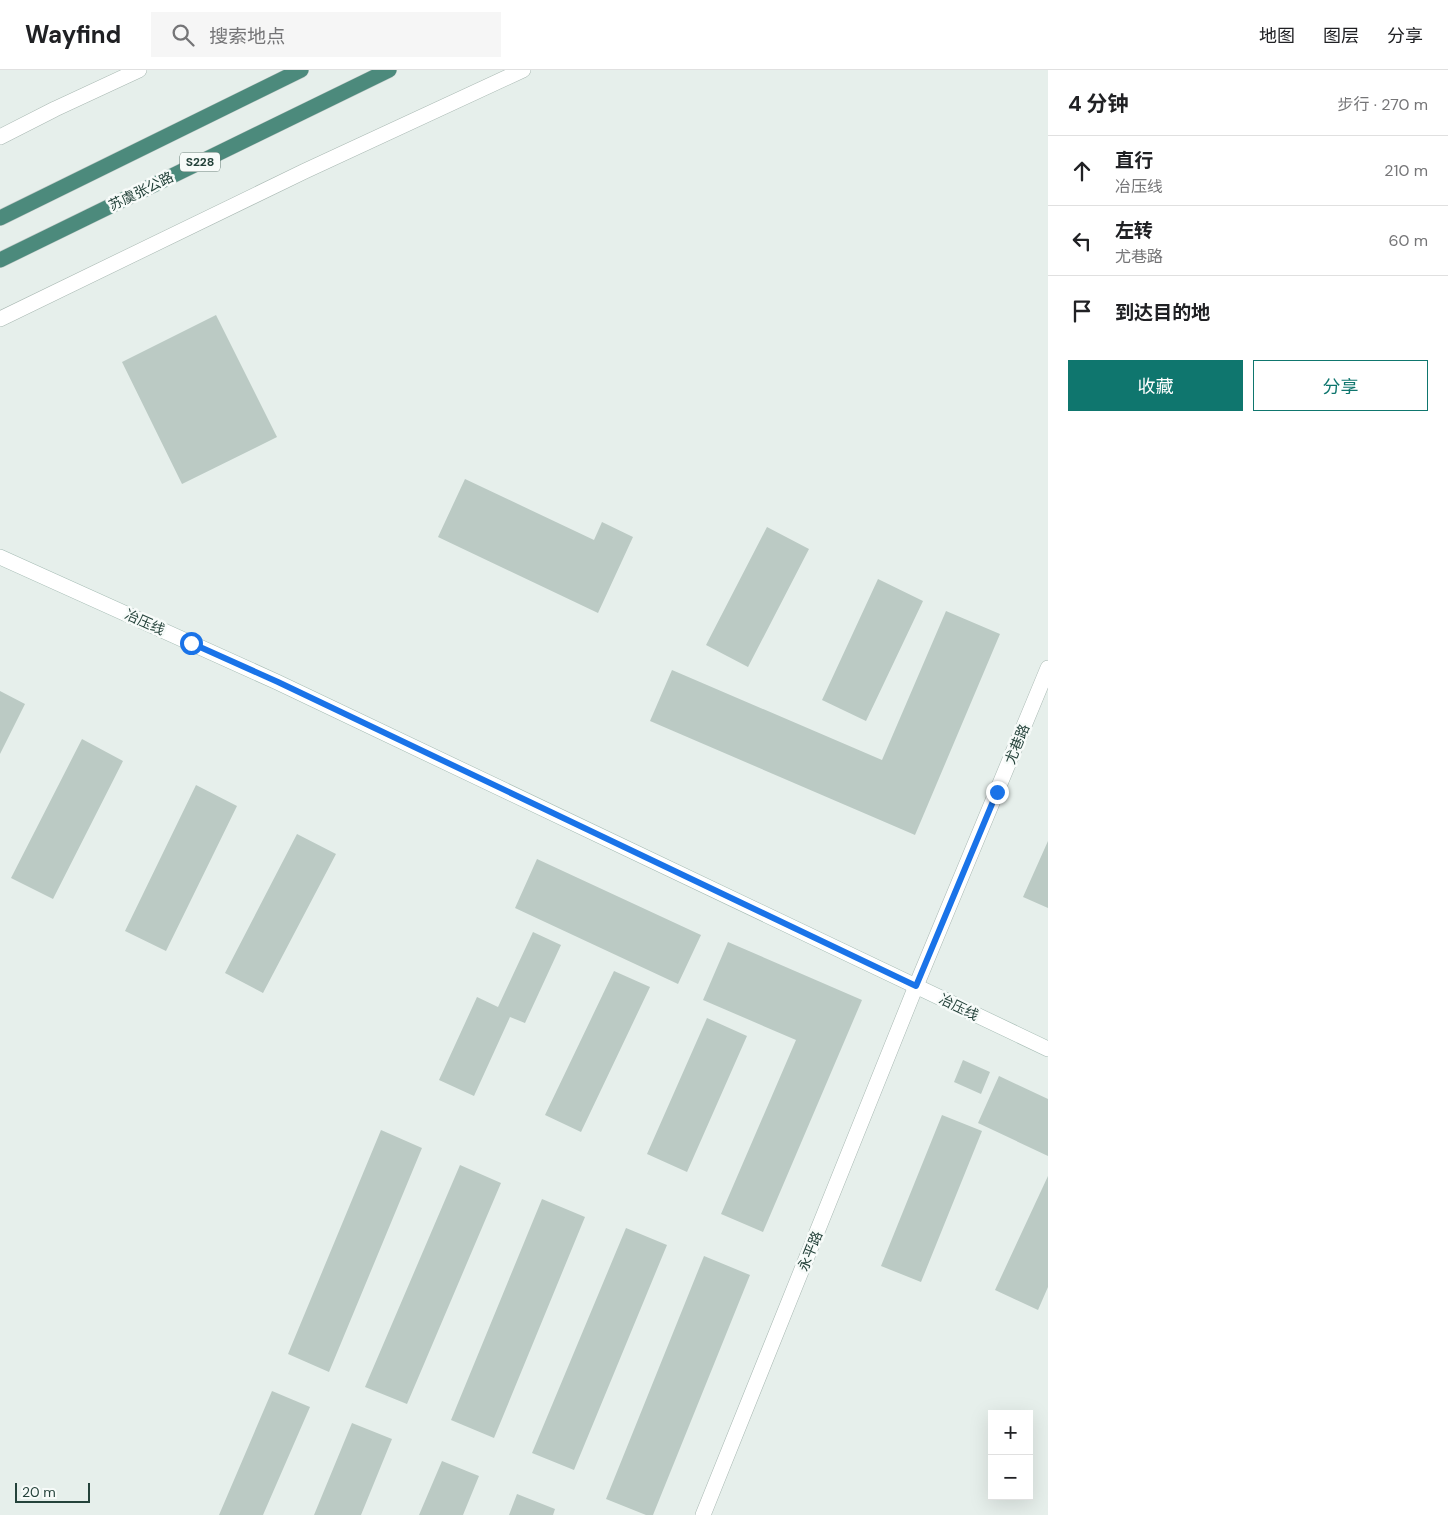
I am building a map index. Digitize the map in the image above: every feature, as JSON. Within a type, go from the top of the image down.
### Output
[{"type":"highway","name":"S228","points":[[1,218],[302,70]]},
{"type":"highway","name":"苏虞张公路","points":[[5,257],[389,70]]},
{"type":"street","points":[[0,137],[139,70]]},
{"type":"street","points":[[0,319],[305,171],[523,70]]},
{"type":"street","name":"冶压线","points":[[0,557],[278,682],[1048,1049]]},
{"type":"street","name":"尤巷路","points":[[916,986],[1048,668]]},
{"type":"street","name":"永平路","points":[[703,1515],[916,986]]},
{"type":"building","points":[[216,315],[277,437],[182,484],[122,362]]},
{"type":"building","points":[[465,479],[594,540],[602,522],[633,537],[598,613],[438,537]]},
{"type":"building","points":[[767,527],[809,549],[748,667],[706,645]]},
{"type":"building","points":[[878,579],[923,601],[866,721],[822,700]]},
{"type":"building","points":[[946,611],[1000,634],[915,835],[650,721],[672,670],[882,760]]},
{"type":"building","points":[[0,691],[25,704],[0,754]]},
{"type":"building","points":[[82,739],[123,761],[53,899],[11,878]]},
{"type":"building","points":[[196,785],[237,806],[166,951],[125,931]]},
{"type":"building","points":[[297,834],[336,854],[263,993],[225,973]]},
{"type":"building","points":[[1048,841],[1048,908],[1023,897]]},
{"type":"building","points":[[537,859],[701,935],[678,984],[515,908]]},
{"type":"building","points":[[533,932],[561,945],[525,1023],[510,1017],[474,1096],[439,1080],[477,997],[498,1007]]},
{"type":"building","points":[[728,942],[862,1000],[763,1232],[721,1214],[796,1040],[703,1000]]},
{"type":"building","points":[[614,971],[650,987],[581,1132],[545,1115]]},
{"type":"building","points":[[707,1018],[747,1036],[687,1172],[647,1154]]},
{"type":"building","points":[[963,1060],[990,1072],[981,1094],[954,1082]]},
{"type":"building","points":[[999,1076],[1048,1099],[1048,1156],[978,1123]]},
{"type":"building","points":[[942,1115],[982,1131],[921,1282],[881,1266]]},
{"type":"building","points":[[381,1130],[422,1148],[329,1372],[288,1354]]},
{"type":"building","points":[[460,1165],[501,1183],[407,1404],[365,1387]]},
{"type":"building","points":[[1048,1176],[1048,1287],[1038,1310],[995,1290]]},
{"type":"building","points":[[542,1199],[585,1217],[494,1438],[451,1420]]},
{"type":"building","points":[[626,1228],[667,1245],[574,1470],[532,1453]]},
{"type":"building","points":[[704,1256],[750,1275],[653,1515],[646,1515],[606,1499]]},
{"type":"building","points":[[272,1391],[310,1407],[263,1515],[219,1515]]},
{"type":"building","points":[[352,1423],[392,1439],[361,1515],[314,1515]]},
{"type":"building","points":[[442,1461],[479,1476],[463,1515],[419,1515]]},
{"type":"building","points":[[517,1494],[555,1509],[553,1515],[509,1515]]},
{"type":"route","points":[[191,643],[278,682],[916,986],[997,792]]}]
